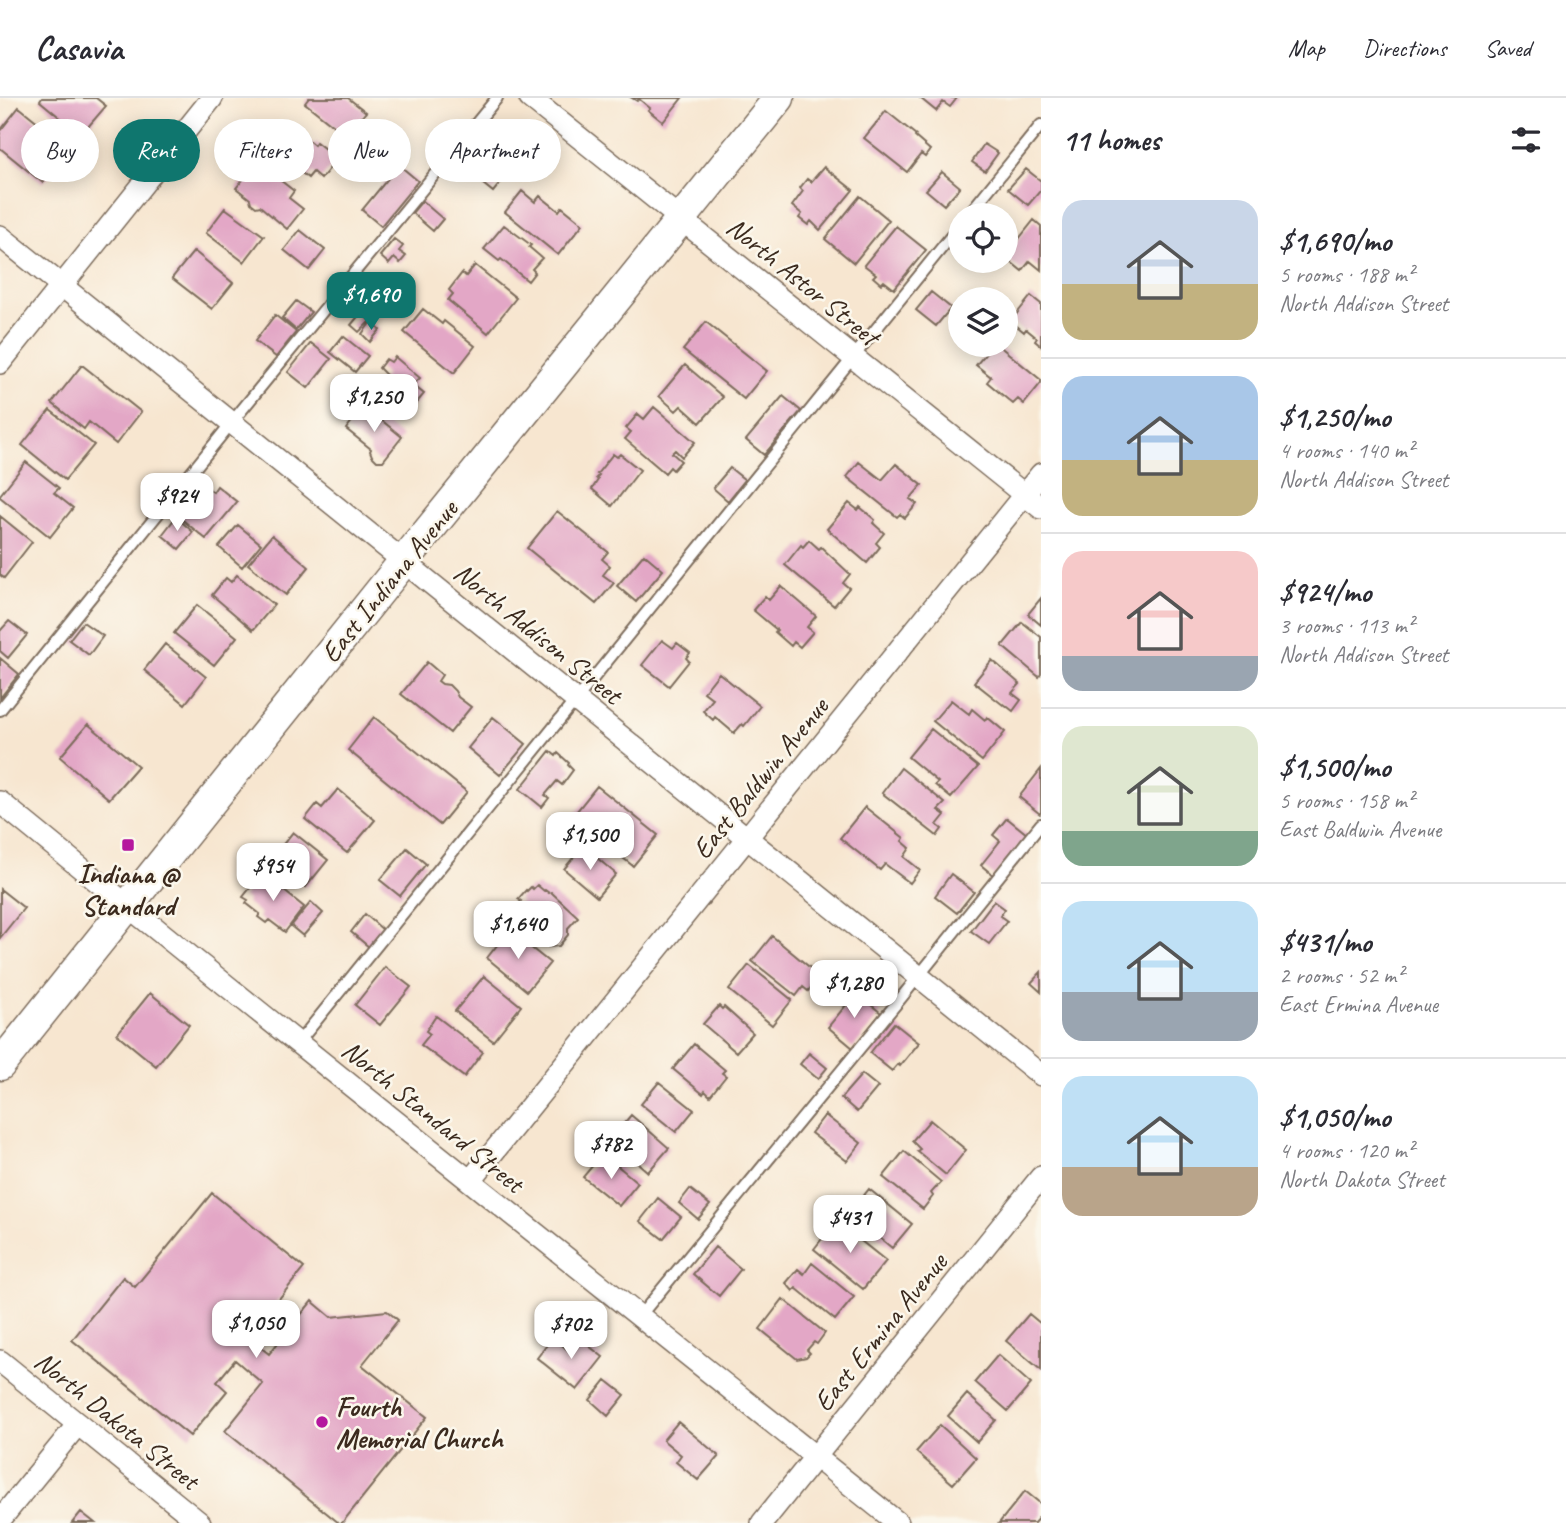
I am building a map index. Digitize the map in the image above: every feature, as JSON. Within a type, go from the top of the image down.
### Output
[{"type":"main road","name":"East Indiana Avenue","points":[[0,1065],[779,98]]},
{"type":"street","points":[[0,363],[212,98]]},
{"type":"street","name":"North Astor Street","points":[[530,98],[1033,501]]},
{"type":"street","name":"North Addison Street","points":[[0,236],[1041,1075]]},
{"type":"street","name":"East Baldwin Avenue","points":[[470,1181],[747,838],[1033,501],[1041,474]]},
{"type":"street","name":"North Standard Street","points":[[0,802],[898,1523]]},
{"type":"street","name":"East Ermina Avenue","points":[[762,1523],[1041,1177]]},
{"type":"street","name":"North Dakota Street","points":[[0,1361],[200,1523]]},
{"type":"street","points":[[0,1520],[78,1424]]},
{"type":"lane","points":[[0,710],[497,98]]},
{"type":"lane","points":[[978,203],[1041,125]]},
{"type":"lane","points":[[298,1043],[948,240]]},
{"type":"lane","points":[[639,1317],[1041,824]]},
{"type":"building","points":[[42,98],[96,98],[106,106],[95,119],[62,119],[40,101]]},
{"type":"building","points":[[309,98],[348,98],[366,112],[360,119],[328,119],[328,121],[305,103]]},
{"type":"building","points":[[632,98],[682,98],[663,122],[639,99],[637,101]]},
{"type":"building","points":[[920,98],[957,98],[950,107],[943,102],[936,111]]},
{"type":"building","points":[[19,107],[34,119],[21,119],[21,165],[0,148],[0,131]]},
{"type":"building","points":[[886,111],[930,150],[925,157],[921,154],[907,172],[864,138]]},
{"type":"building","points":[[316,142],[328,151],[328,170],[321,179],[314,173]]},
{"type":"building","points":[[984,144],[998,153],[985,171],[972,162]]},
{"type":"building","points":[[824,167],[853,190],[820,230],[811,221],[808,225],[799,218],[802,214],[792,206],[803,191],[800,188],[807,179],[811,182]]},
{"type":"building","points":[[1026,169],[1041,181],[1041,190],[1028,205],[1008,189]]},
{"type":"building","points":[[942,172],[960,187],[944,205],[926,190]]},
{"type":"building","points":[[411,175],[418,181],[381,226],[362,210],[385,182],[411,182]]},
{"type":"building","points":[[241,182],[282,182],[294,191],[289,198],[303,209],[287,229],[260,206],[256,207],[251,203],[250,199],[236,188]]},
{"type":"building","points":[[481,182],[501,182],[493,192]]},
{"type":"building","points":[[522,191],[535,202],[540,196],[559,211],[562,207],[583,224],[558,255],[505,212]]},
{"type":"building","points":[[860,196],[889,220],[854,263],[825,239]]},
{"type":"building","points":[[422,201],[443,219],[433,231],[412,213]]},
{"type":"building","points":[[225,208],[264,236],[244,262],[206,233]]},
{"type":"building","points":[[1034,220],[1041,226],[1041,270],[1030,261],[1022,271],[1018,268],[1018,240]]},
{"type":"building","points":[[504,225],[531,245],[529,247],[542,258],[532,269],[535,272],[528,281],[484,249]]},
{"type":"building","points":[[896,226],[926,250],[894,289],[884,281],[881,284],[873,277],[876,274],[864,265]]},
{"type":"building","points":[[300,230],[325,250],[309,270],[284,250]]},
{"type":"building","points":[[394,239],[403,246],[399,251],[406,256],[400,263],[394,258],[389,264],[380,256]]},
{"type":"building","points":[[194,251],[233,283],[212,309],[172,278]]},
{"type":"building","points":[[475,265],[516,298],[488,333],[448,300],[453,294],[449,290],[462,273],[466,276]]},
{"type":"building","points":[[931,292],[948,306],[948,312],[936,326],[916,310]]},
{"type":"building","points":[[1031,296],[1041,304],[1041,346],[1035,341],[1037,338],[1026,329],[1024,332],[1018,327],[1018,312]]},
{"type":"building","points":[[296,301],[311,312],[296,330],[282,318]]},
{"type":"building","points":[[423,309],[442,324],[444,321],[475,346],[454,373],[404,332]]},
{"type":"building","points":[[361,313],[370,321],[359,332],[351,325]]},
{"type":"building","points":[[275,315],[296,332],[276,357],[255,341]]},
{"type":"building","points":[[371,322],[380,330],[370,342],[362,334]]},
{"type":"building","points":[[706,322],[767,371],[744,399],[683,350]]},
{"type":"building","points":[[343,336],[368,356],[355,372],[330,352]]},
{"type":"building","points":[[311,343],[331,359],[308,388],[288,372]]},
{"type":"building","points":[[395,357],[420,378],[413,385],[424,394],[414,406],[410,403],[404,410],[376,387],[386,375],[379,368],[386,359],[391,362]]},
{"type":"building","points":[[983,357],[1013,357],[1041,380],[1041,383],[1024,404],[1018,399],[1013,404],[987,382],[991,377],[976,365]]},
{"type":"building","points":[[82,365],[141,412],[116,444],[89,422],[84,429],[52,403]]},
{"type":"building","points":[[685,365],[723,397],[700,423],[681,406],[676,411],[659,396]]},
{"type":"building","points":[[783,396],[801,411],[764,455],[746,440]]},
{"type":"building","points":[[364,406],[402,437],[383,461],[377,461],[372,456],[371,449],[346,429]]},
{"type":"building","points":[[654,407],[695,442],[682,457],[675,450],[672,453],[681,461],[673,470],[670,467],[665,473],[625,439],[631,432],[626,428],[638,414],[644,419]]},
{"type":"building","points":[[50,410],[94,445],[65,480],[22,445]]},
{"type":"building","points":[[613,454],[617,457],[620,454],[640,470],[612,506],[592,489],[598,480],[597,474]]},
{"type":"building","points":[[26,462],[59,488],[54,493],[73,508],[50,537],[0,497]]},
{"type":"building","points":[[859,462],[882,480],[896,464],[922,485],[910,499],[917,504],[905,518],[900,514],[897,517],[847,477]]},
{"type":"building","points":[[730,468],[745,480],[728,501],[713,488]]},
{"type":"building","points":[[199,481],[213,492],[217,486],[237,502],[206,539],[173,512]]},
{"type":"building","points":[[849,503],[858,510],[860,507],[875,520],[873,523],[884,533],[876,543],[880,547],[867,563],[827,529]]},
{"type":"building","points":[[557,511],[608,552],[602,559],[610,566],[603,575],[614,583],[596,604],[527,548]]},
{"type":"building","points":[[0,516],[32,542],[4,578],[0,575]]},
{"type":"building","points":[[176,517],[193,532],[179,549],[162,535]]},
{"type":"building","points":[[238,525],[261,544],[242,567],[219,547]]},
{"type":"building","points":[[272,535],[309,567],[286,595],[248,564]]},
{"type":"building","points":[[809,540],[819,549],[821,547],[850,574],[843,583],[849,588],[834,606],[785,565],[801,545],[803,547]]},
{"type":"building","points":[[644,554],[663,570],[636,602],[617,586]]},
{"type":"building","points":[[237,575],[274,605],[253,630],[212,595],[226,578],[231,582]]},
{"type":"building","points":[[781,586],[816,616],[807,627],[813,632],[800,647],[794,642],[791,646],[753,610],[765,596],[769,600]]},
{"type":"building","points":[[1041,598],[1041,625],[1028,614]]},
{"type":"building","points":[[197,605],[237,637],[214,665],[174,633]]},
{"type":"building","points":[[9,621],[27,635],[8,658],[0,651],[0,631]]},
{"type":"building","points":[[83,622],[103,636],[89,655],[69,640]]},
{"type":"building","points":[[1022,622],[1041,637],[1039,677],[1002,646]]},
{"type":"building","points":[[662,640],[673,648],[677,643],[690,653],[686,658],[689,661],[669,686],[642,665]]},
{"type":"building","points":[[165,644],[206,677],[185,704],[144,670]]},
{"type":"building","points":[[0,658],[19,674],[0,698]]},
{"type":"building","points":[[992,660],[1020,684],[1012,693],[1021,700],[1013,711],[974,682]]},
{"type":"building","points":[[427,662],[442,675],[438,681],[449,685],[458,697],[471,707],[450,733],[401,694]]},
{"type":"building","points":[[719,673],[760,706],[744,726],[742,724],[734,733],[703,711],[713,699],[704,692]]},
{"type":"building","points":[[951,700],[969,714],[972,709],[985,720],[987,717],[1005,732],[982,761],[933,721]]},
{"type":"building","points":[[374,717],[467,792],[440,825],[348,750]]},
{"type":"building","points":[[493,717],[526,744],[500,775],[468,748]]},
{"type":"building","points":[[88,724],[138,766],[109,799],[60,757]]},
{"type":"building","points":[[931,729],[978,767],[951,798],[935,785],[938,782],[908,757]]},
{"type":"building","points":[[550,751],[556,756],[558,753],[573,770],[562,785],[557,781],[545,795],[549,798],[542,807],[520,789]]},
{"type":"building","points":[[901,768],[945,803],[938,810],[945,815],[937,825],[942,829],[937,836],[882,793]]},
{"type":"building","points":[[1041,769],[1041,812],[1040,814],[1019,797]]},
{"type":"building","points":[[597,786],[658,835],[633,866],[572,817]]},
{"type":"building","points":[[338,789],[375,820],[347,853],[305,819],[317,804],[322,808]]},
{"type":"building","points":[[865,807],[904,838],[902,841],[910,848],[904,857],[920,870],[910,883],[885,864],[880,870],[840,838]]},
{"type":"building","points":[[1007,818],[1028,835],[994,876],[981,865],[1000,841],[993,835]]},
{"type":"building","points":[[293,832],[328,860],[306,887],[293,876],[298,871],[276,853]]},
{"type":"building","points":[[583,846],[616,874],[597,897],[564,869]]},
{"type":"building","points":[[407,848],[426,864],[400,896],[380,880]]},
{"type":"building","points":[[262,873],[304,907],[285,932],[269,920],[266,923],[258,917],[260,914],[246,903],[248,900],[243,897]]},
{"type":"building","points":[[951,874],[974,892],[957,913],[935,896]]},
{"type":"building","points":[[537,885],[544,891],[551,892],[578,917],[568,928],[568,935],[559,946],[548,947],[541,941],[540,936],[521,920],[524,917],[518,912],[521,901],[518,899],[526,890]]},
{"type":"building","points":[[0,889],[24,908],[0,938]]},
{"type":"building","points":[[994,901],[1005,909],[1000,916],[1007,921],[989,944],[971,931]]},
{"type":"building","points":[[311,902],[323,913],[303,936],[291,926]]},
{"type":"building","points":[[365,914],[383,930],[369,947],[351,932]]},
{"type":"building","points":[[509,930],[550,963],[527,991],[487,958]]},
{"type":"building","points":[[772,936],[820,976],[808,991],[803,987],[796,996],[752,961]]},
{"type":"building","points":[[749,965],[792,1000],[772,1025],[729,990]]},
{"type":"building","points":[[385,967],[411,987],[380,1025],[355,1005]]},
{"type":"building","points":[[1041,972],[1041,992],[1031,983]]},
{"type":"building","points":[[484,976],[521,1006],[493,1041],[455,1011]]},
{"type":"building","points":[[150,993],[189,1025],[156,1066],[117,1034]]},
{"type":"building","points":[[856,993],[881,1013],[853,1048],[828,1027]]},
{"type":"building","points":[[719,1006],[722,1009],[724,1007],[753,1033],[736,1052],[703,1024]]},
{"type":"building","points":[[436,1016],[483,1052],[464,1077],[421,1045],[430,1034],[426,1031]]},
{"type":"building","points":[[894,1023],[919,1043],[900,1066],[898,1064],[892,1071],[870,1053]]},
{"type":"building","points":[[694,1044],[725,1070],[722,1073],[726,1076],[710,1096],[705,1091],[703,1094],[673,1069]]},
{"type":"building","points":[[809,1053],[827,1068],[818,1079],[800,1064]]},
{"type":"building","points":[[862,1074],[878,1087],[857,1112],[841,1098]]},
{"type":"building","points":[[659,1082],[694,1110],[676,1132],[641,1104]]},
{"type":"building","points":[[631,1115],[669,1148],[648,1172],[611,1139]]},
{"type":"building","points":[[825,1115],[861,1143],[847,1161],[811,1133]]},
{"type":"building","points":[[930,1120],[966,1150],[946,1175],[917,1151],[920,1149],[912,1141]]},
{"type":"building","points":[[904,1151],[941,1182],[931,1193],[933,1196],[923,1209],[883,1177]]},
{"type":"building","points":[[599,1158],[610,1167],[613,1162],[638,1183],[619,1206],[583,1177]]},
{"type":"building","points":[[690,1189],[710,1205],[698,1219],[679,1203]]},
{"type":"building","points":[[869,1189],[912,1224],[892,1248],[850,1213]]},
{"type":"building","points":[[212,1193],[304,1268],[248,1337],[269,1354],[312,1301],[331,1317],[387,1311],[398,1320],[362,1365],[427,1417],[342,1523],[225,1431],[263,1384],[235,1360],[217,1382],[227,1391],[190,1436],[72,1340],[123,1277],[135,1287]]},
{"type":"building","points":[[658,1198],[681,1217],[663,1239],[640,1221]]},
{"type":"building","points":[[836,1221],[886,1261],[863,1289],[814,1249]]},
{"type":"building","points":[[715,1247],[741,1269],[719,1296],[693,1274]]},
{"type":"building","points":[[812,1263],[854,1297],[835,1320],[796,1288],[793,1291],[786,1283],[798,1269],[804,1274]]},
{"type":"building","points":[[783,1299],[825,1333],[817,1344],[814,1342],[807,1350],[810,1353],[806,1357],[797,1359],[760,1329]]},
{"type":"building","points":[[1029,1314],[1041,1324],[1041,1370],[1006,1341]]},
{"type":"building","points":[[553,1337],[569,1351],[580,1339],[603,1357],[577,1390],[537,1358]]},
{"type":"building","points":[[998,1355],[1031,1384],[1008,1411],[975,1382]]},
{"type":"building","points":[[606,1380],[625,1395],[608,1416],[590,1400]]},
{"type":"building","points":[[967,1394],[996,1420],[977,1442],[948,1416]]},
{"type":"building","points":[[678,1422],[719,1456],[698,1480],[676,1462],[681,1455],[663,1440]]},
{"type":"building","points":[[940,1425],[976,1458],[953,1484],[916,1452]]},
{"type":"building","points":[[1025,1491],[1041,1504],[1041,1515],[1034,1523],[999,1523]]},
{"type":"building","points":[[81,1512],[95,1523],[72,1523]]},
{"type":"place","name":"Indiana @ Standard","points":[[128,845]]},
{"type":"place","name":"Fourth Memorial Church","points":[[322,1422]]}]
